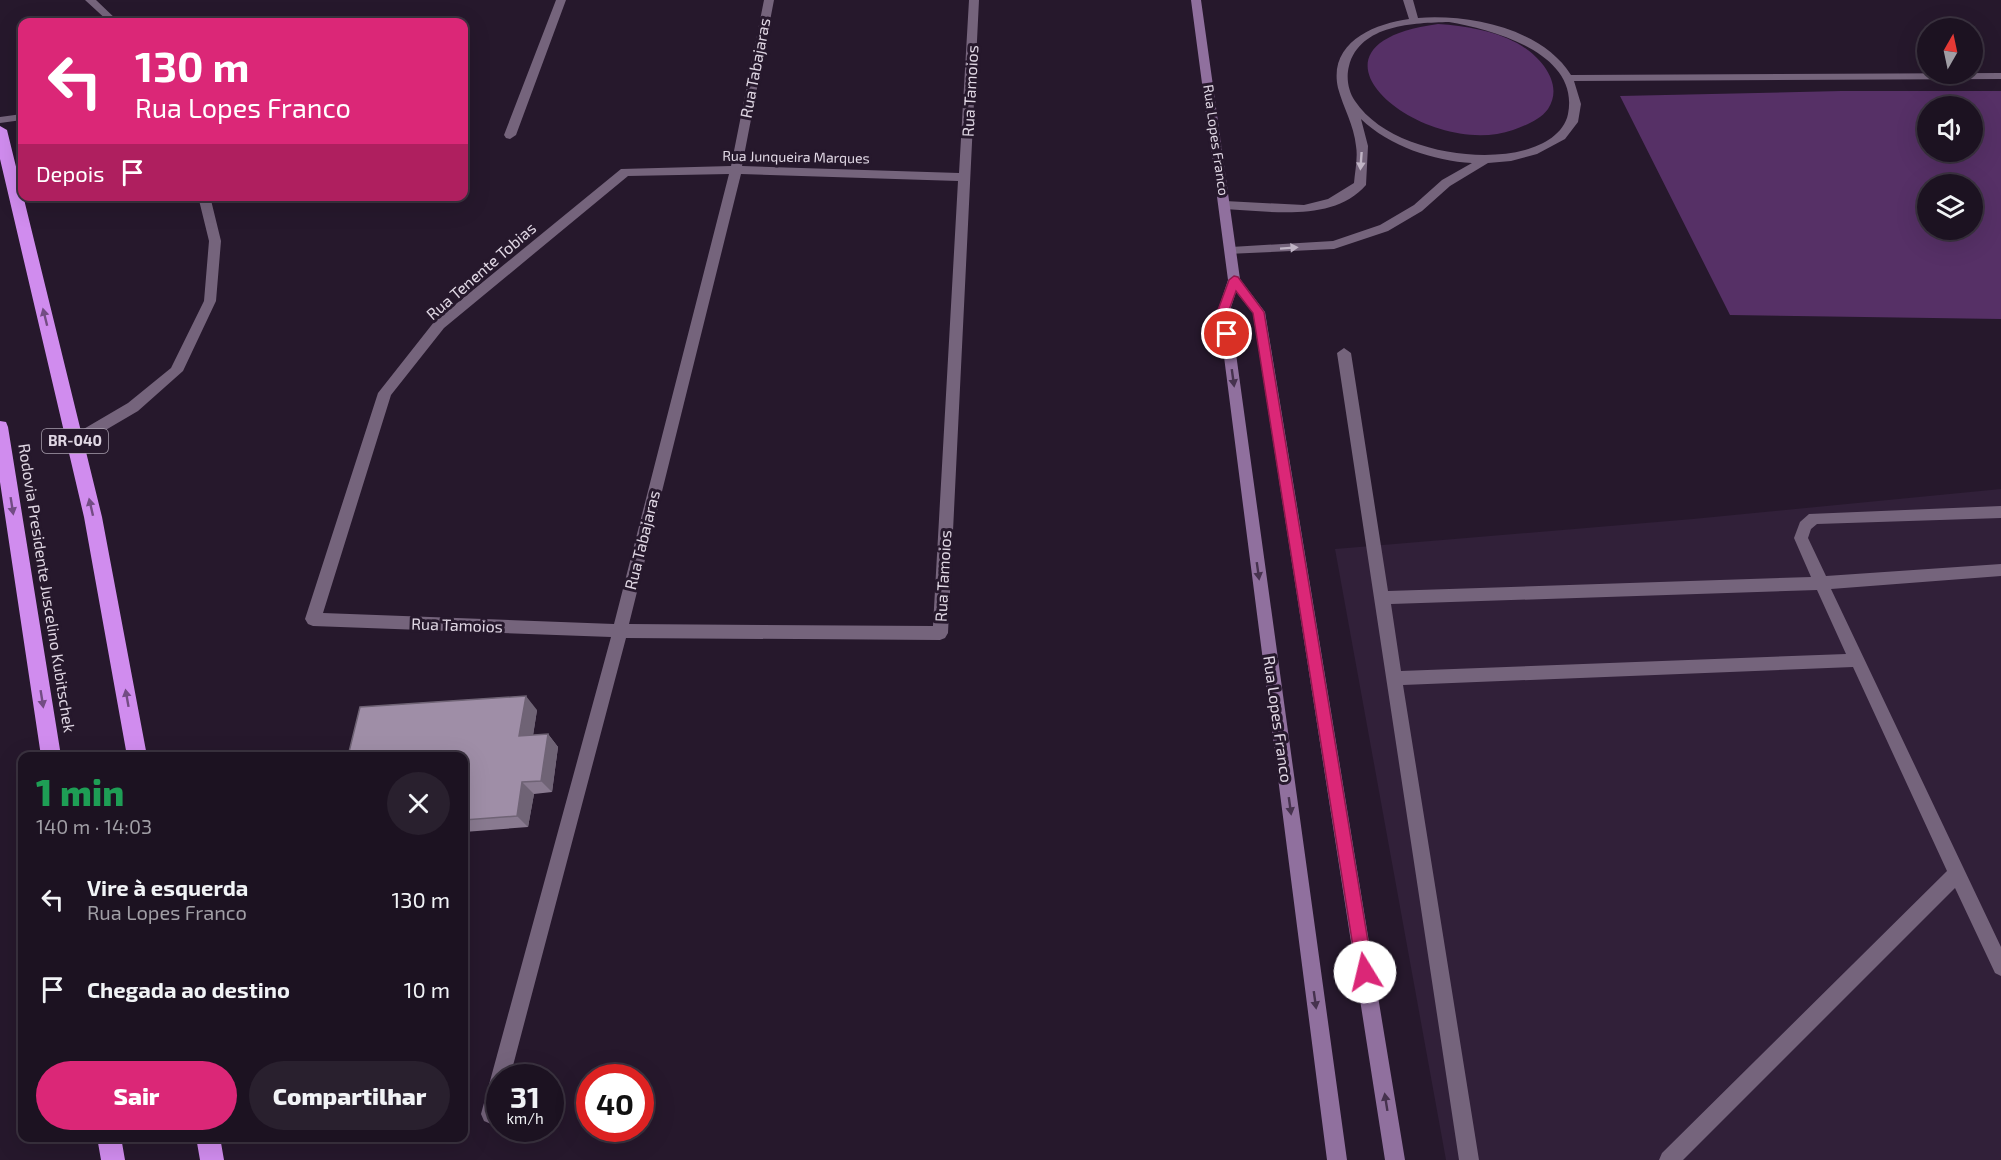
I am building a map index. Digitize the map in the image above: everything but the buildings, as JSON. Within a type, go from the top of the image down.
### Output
[{"type":"highway","name":"BR-040","points":[[0,130],[93,517],[136,752]]},
{"type":"highway","name":"Rodovia Presidente Juscelino Kubitschek","points":[[0,427],[50,752]]},
{"type":"highway","points":[[110,1142],[112,1160]]},
{"type":"highway","points":[[209,1142],[212,1160]]},
{"type":"street","points":[[90,0],[110,18]]},
{"type":"street","points":[[510,135],[561,0]]},
{"type":"street","name":"Rua Tabajaras","points":[[504,1064],[620,632],[736,170],[769,0]]},
{"type":"street","name":"Rua Tamoios","points":[[313,619],[620,632],[940,633],[974,0]]},
{"type":"street","name":"Rua Lopes Franco","points":[[1196,0],[1234,280],[1224,310],[1337,1160]]},
{"type":"street","points":[[1408,0],[1414,20]]},
{"type":"street","points":[[1225,205],[1304,209],[1332,202],[1359,184],[1362,146],[1351,104],[1341,81],[1344,59],[1358,40],[1382,27],[1414,20],[1449,20],[1486,26],[1512,35],[1549,57],[1569,78],[1577,102],[1571,124],[1553,143],[1523,155],[1485,160],[1444,156],[1406,144],[1373,126],[1351,104]]},
{"type":"street","points":[[1569,78],[2001,76]]},
{"type":"street","points":[[0,120],[18,118]]},
{"type":"street","points":[[1231,250],[1334,245],[1384,228],[1418,208],[1446,183],[1485,160]]},
{"type":"street","name":"Rua Junqueira Marques","points":[[625,172],[736,170],[966,177]]},
{"type":"street","name":"Rua Tenente Tobias","points":[[313,619],[385,393],[439,326],[625,172]]},
{"type":"street","points":[[75,441],[133,407],[176,371],[210,301],[215,241],[205,201]]},
{"type":"street","points":[[1234,280],[1259,312],[1395,1160]]},
{"type":"street","points":[[1344,353],[1469,1160]]},
{"type":"street","points":[[2001,512],[1814,518],[1805,526],[1801,538],[2001,967]]},
{"type":"street","points":[[1382,598],[1821,583],[2001,570]]},
{"type":"street","points":[[1394,678],[1859,660]]},
{"type":"street","points":[[1669,1160],[1957,874]]},
{"type":"shaded area","points":[[1438,24],[1469,27],[1488,32],[1517,43],[1534,55],[1547,71],[1553,89],[1552,99],[1545,113],[1513,130],[1478,135],[1442,129],[1409,116],[1383,97],[1369,75],[1371,54],[1392,36]]},
{"type":"shaded area","points":[[1841,91],[2001,91],[2001,319],[1730,315],[1620,96]]},
{"type":"shaded area","points":[[2001,489],[2001,1160],[1446,1160],[1335,549],[1693,519]]},
{"type":"route","points":[[1227,334],[1224,310],[1234,280],[1259,312],[1365,972]]}]
